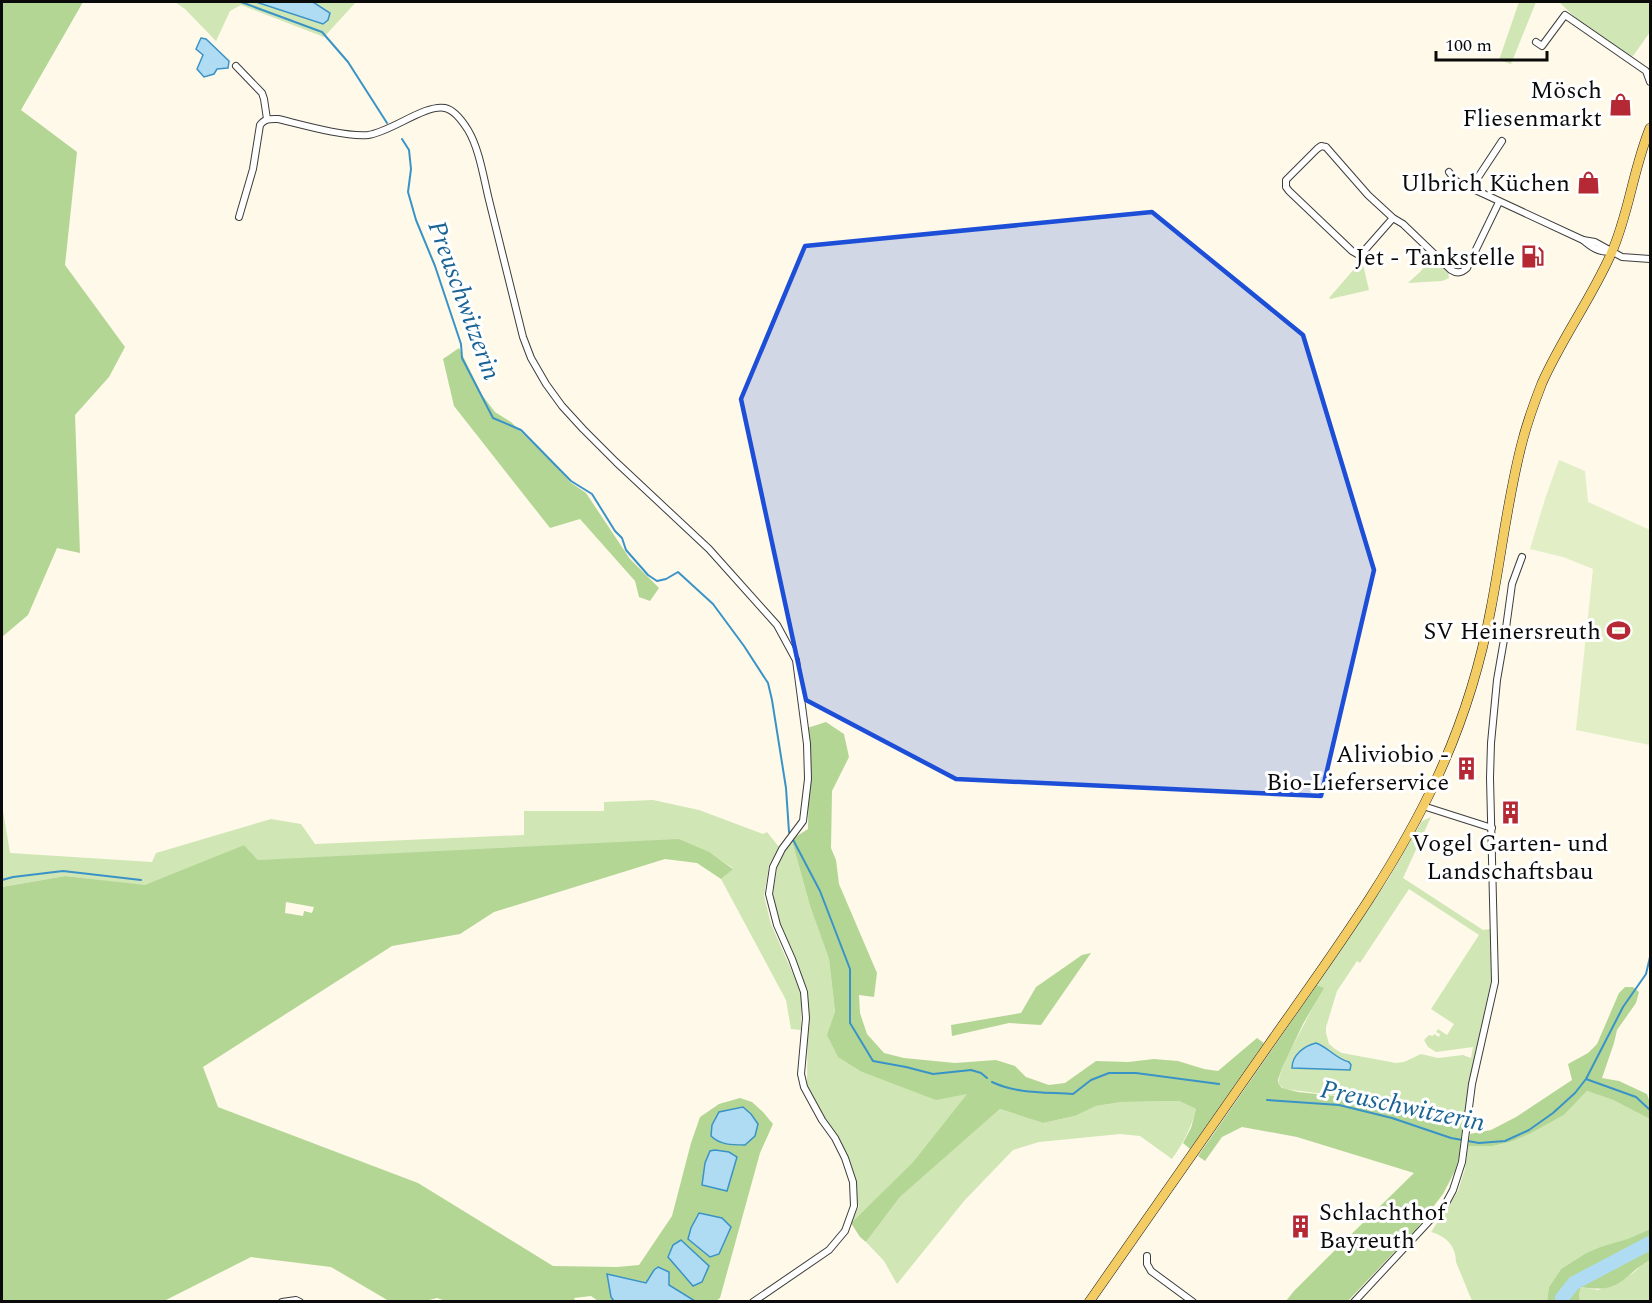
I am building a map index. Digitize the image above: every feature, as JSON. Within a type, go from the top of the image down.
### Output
[{"type":"main road","points":[[1089,1302],[1348,932],[1390,865],[1423,806],[1449,749],[1475,675],[1491,611],[1520,452],[1534,404],[1549,369],[1592,293],[1612,252],[1621,229],[1650,128]]},
{"type":"street","points":[[1536,42],[1542,46],[1565,15],[1646,71],[1650,82]]},
{"type":"street","points":[[236,66],[262,93],[267,119]]},
{"type":"street","points":[[239,217],[253,169],[260,125],[263,121],[278,119],[346,134],[368,135],[379,133],[426,112],[448,109],[469,131],[523,337],[531,358],[546,384],[583,429],[717,558],[777,625],[796,660],[807,744],[808,779],[803,821],[786,843],[773,867],[769,894],[777,925],[804,992],[806,1018],[801,1074],[804,1087],[845,1158],[853,1182],[854,1206],[845,1231],[829,1251],[753,1302]]},
{"type":"street","points":[[1471,188],[1502,141]]},
{"type":"street","points":[[1393,219],[1364,251],[1357,254],[1289,191],[1286,187],[1286,180],[1317,148],[1326,147],[1393,219],[1403,224],[1451,270],[1461,273],[1467,268],[1499,202]]},
{"type":"street","points":[[1449,172],[1456,181],[1583,240],[1593,248],[1632,259],[1650,259]]},
{"type":"street","points":[[1354,1302],[1446,1203],[1453,1190],[1463,1158],[1479,1048],[1492,999],[1496,972],[1490,760],[1495,697],[1512,584],[1522,557]]},
{"type":"street","points":[[1423,806],[1492,828]]},
{"type":"street","points":[[1147,1256],[1147,1264],[1151,1272],[1193,1302]]},
{"type":"street","points":[[282,1302],[296,1300],[300,1302]]},
{"type":"highlighted area","points":[[1152,212],[1303,335],[1374,570],[1321,796],[956,779],[806,700],[741,399],[805,246]]},
{"type":"green space","points":[[2,2],[83,2],[21,110],[77,152],[65,265],[125,347],[109,377],[75,415],[80,553],[57,548],[28,615],[2,637]]},
{"type":"green space","points":[[175,2],[356,2],[324,37],[241,5],[230,11],[216,41],[185,9]]},
{"type":"green space","points":[[1519,2],[1536,2],[1511,64],[1499,60]]},
{"type":"green space","points":[[1559,2],[1650,2],[1650,32],[1633,56],[1627,55],[1578,20]]},
{"type":"green space","points":[[1433,257],[1448,273],[1449,278],[1442,281],[1408,283],[1420,272]]},
{"type":"green space","points":[[1362,260],[1369,290],[1330,299],[1329,298]]},
{"type":"green space","points":[[459,348],[482,395],[495,412],[511,422],[570,482],[586,493],[630,559],[659,588],[650,601],[639,597],[635,581],[580,519],[550,528],[454,406],[443,359]]},
{"type":"green space","name":"SV Heinersreuth","points":[[1559,460],[1585,471],[1588,502],[1650,530],[1650,745],[1576,730],[1593,569],[1563,557],[1530,549]]},
{"type":"green space","points":[[826,722],[844,734],[849,757],[832,791],[831,848],[836,860],[839,884],[877,973],[874,997],[859,995],[860,1013],[867,1034],[884,1053],[904,1058],[955,1063],[996,1060],[1015,1066],[1026,1077],[1049,1085],[1065,1083],[1096,1061],[1128,1062],[1154,1059],[1178,1061],[1218,1071],[1257,1038],[1264,1043],[1190,1149],[1183,1143],[1191,1128],[1196,1109],[1179,1101],[1122,1102],[1096,1106],[1075,1116],[1043,1123],[1000,1109],[900,1197],[866,1242],[860,1237],[851,1223],[913,1162],[967,1094],[936,1100],[862,1072],[838,1057],[827,1035],[835,1012],[829,959],[810,906],[792,841],[808,829],[807,728]]},
{"type":"green space","points":[[653,800],[699,810],[763,834],[767,832],[779,847],[769,865],[764,896],[771,924],[801,992],[801,1030],[791,1029],[786,1000],[721,879],[733,868],[706,851],[258,860],[244,845],[145,886],[65,876],[2,887],[2,805],[10,853],[152,862],[156,853],[271,819],[301,824],[315,844],[524,835],[524,811],[604,811],[604,802]]},
{"type":"green space","points":[[1431,817],[1403,878],[1483,930],[1490,929],[1492,976],[1463,1123],[1373,1100],[1284,1089],[1278,1083],[1287,1057],[1323,988],[1317,985],[1388,880],[1422,821]],"holes":[[[1409,889],[1479,935],[1431,1009],[1454,1024],[1447,1035],[1438,1029],[1436,1032],[1440,1034],[1439,1037],[1434,1034],[1424,1040],[1428,1047],[1436,1052],[1473,1047],[1471,1058],[1463,1055],[1438,1058],[1421,1054],[1396,1063],[1342,1053],[1329,1044],[1326,1027],[1337,991],[1357,961],[1360,963]]]},
{"type":"green space","points":[[679,839],[709,852],[733,869],[721,879],[697,863],[665,859],[494,912],[460,934],[392,946],[203,1067],[218,1107],[418,1183],[553,1266],[639,1265],[672,1216],[700,1117],[719,1104],[740,1098],[752,1102],[773,1124],[760,1153],[720,1298],[716,1301],[695,1301],[669,1285],[654,1270],[646,1283],[607,1275],[611,1297],[614,1301],[598,1301],[591,1296],[574,1298],[576,1302],[449,1302],[437,1298],[425,1301],[389,1301],[331,1267],[251,1257],[164,1301],[2,1302],[2,887],[65,876],[145,885],[244,845],[258,860]],"holes":[[[286,902],[314,907],[312,913],[304,911],[303,916],[285,913]],[[737,1157],[726,1191],[702,1185]],[[699,1213],[722,1218],[731,1227],[710,1257],[689,1239]]]},
{"type":"green space","points":[[792,841],[810,906],[829,959],[835,1013],[828,1035],[862,1072],[898,1085],[968,1093],[913,1162],[851,1223],[859,1206],[841,1154],[807,1086],[808,991],[778,922],[773,894],[777,868]]},
{"type":"green space","points":[[1091,953],[1041,1025],[1009,1023],[952,1036],[951,1025],[1021,1013],[1036,987],[1082,955]]},
{"type":"green space","points":[[1317,985],[1324,988],[1303,1024],[1282,1068],[1278,1083],[1282,1088],[1298,1092],[1373,1100],[1463,1123],[1459,1157],[1455,1171],[1443,1194],[1417,1228],[1348,1301],[1286,1301],[1414,1173],[1297,1137],[1242,1127],[1222,1137],[1205,1161],[1198,1156]]},
{"type":"green space","points":[[1625,987],[1633,987],[1639,992],[1636,1003],[1617,1030],[1602,1078],[1619,1081],[1647,1094],[1650,1103],[1650,1119],[1613,1100],[1587,1091],[1564,1115],[1529,1134],[1493,1146],[1468,1146],[1470,1134],[1491,1130],[1516,1117],[1572,1080],[1568,1064],[1588,1053],[1597,1044],[1619,993]]},
{"type":"green space","points":[[1587,1091],[1613,1100],[1650,1119],[1650,1229],[1628,1240],[1586,1253],[1561,1269],[1549,1287],[1547,1301],[1472,1301],[1452,1247],[1446,1239],[1431,1232],[1458,1191],[1465,1169],[1468,1146],[1494,1146],[1510,1142],[1564,1115]]},
{"type":"green space","points":[[1179,1101],[1196,1109],[1187,1135],[1172,1159],[1140,1136],[1120,1134],[1039,1142],[1013,1150],[964,1201],[897,1284],[884,1261],[866,1242],[900,1197],[1000,1109],[1043,1123],[1075,1116],[1096,1106],[1122,1102]]},
{"type":"green space","points":[[1650,1229],[1650,1260],[1620,1282],[1605,1288],[1581,1287],[1580,1301],[1547,1301],[1549,1287],[1561,1269],[1586,1253]]},
{"type":"green space","points":[[1650,1260],[1650,1301],[1580,1301],[1581,1287],[1598,1290],[1633,1273]]},
{"type":"water","points":[[256,2],[313,2],[330,13],[328,20],[323,24]]},
{"type":"water","points":[[201,38],[206,39],[229,61],[228,68],[217,69],[214,74],[204,77],[197,69],[203,55],[196,49]]},
{"type":"water","points":[[1316,1043],[1349,1062],[1350,1070],[1292,1068],[1294,1059],[1300,1052]]},
{"type":"water","points":[[743,1107],[758,1124],[755,1136],[745,1145],[731,1145],[722,1143],[711,1136],[712,1125],[719,1112]]},
{"type":"water","points":[[710,1151],[729,1152],[737,1157],[727,1191],[702,1185],[705,1163]]},
{"type":"water","points":[[699,1213],[722,1218],[731,1227],[719,1254],[710,1257],[688,1239]]},
{"type":"water","points":[[681,1240],[709,1266],[702,1282],[693,1286],[668,1257],[673,1245]]},
{"type":"water","points":[[658,1267],[669,1272],[669,1285],[695,1301],[614,1301],[611,1297],[607,1274],[646,1283]]},
{"type":"waterway","name":"Preuschwitzerin","points":[[241,2],[322,32],[348,62],[387,123]]},
{"type":"waterway","name":"Preuschwitzerin","points":[[402,139],[409,150],[411,169],[408,192],[416,220],[435,266],[461,344],[462,358],[493,418],[521,430],[571,481],[592,494],[615,531],[622,538],[626,550],[648,575],[657,581],[678,572],[713,604],[768,683],[786,788],[789,832],[820,891],[850,969],[850,1023],[873,1061],[933,1074],[971,1070],[987,1078]]},
{"type":"waterway","points":[[2,880],[63,871],[141,880]]},
{"type":"waterway","name":"Preuschwitzerin","points":[[1267,1100],[1339,1105],[1392,1118],[1451,1138],[1479,1143],[1505,1141],[1529,1130],[1575,1093],[1586,1079],[1623,1007],[1646,974],[1650,957]]},
{"type":"waterway","name":"Preuschwitzerin","points":[[992,1082],[1021,1091],[1073,1094],[1091,1080],[1109,1073],[1136,1073],[1219,1084]]},
{"type":"waterway","points":[[1586,1079],[1636,1097],[1650,1110]]},
{"type":"waterway","points":[[1563,1302],[1562,1298],[1574,1283],[1650,1243]]},
{"type":"place","name":"Mösch Fliesenmarkt","points":[[1620,104]]},
{"type":"place","name":"Ulbrich Küchen","points":[[1588,183]]},
{"type":"place","name":"Jet - Tankstelle","points":[[1533,257]]},
{"type":"place","name":"SV Heinersreuth","points":[[1619,631]]},
{"type":"place","name":"Aliviobio - Bio-Lieferservice","points":[[1467,768]]},
{"type":"place","name":"Vogel Garten- und Landschaftsbau","points":[[1510,813]]},
{"type":"place","name":"Schlachthof Bayreuth","points":[[1301,1226]]}]
